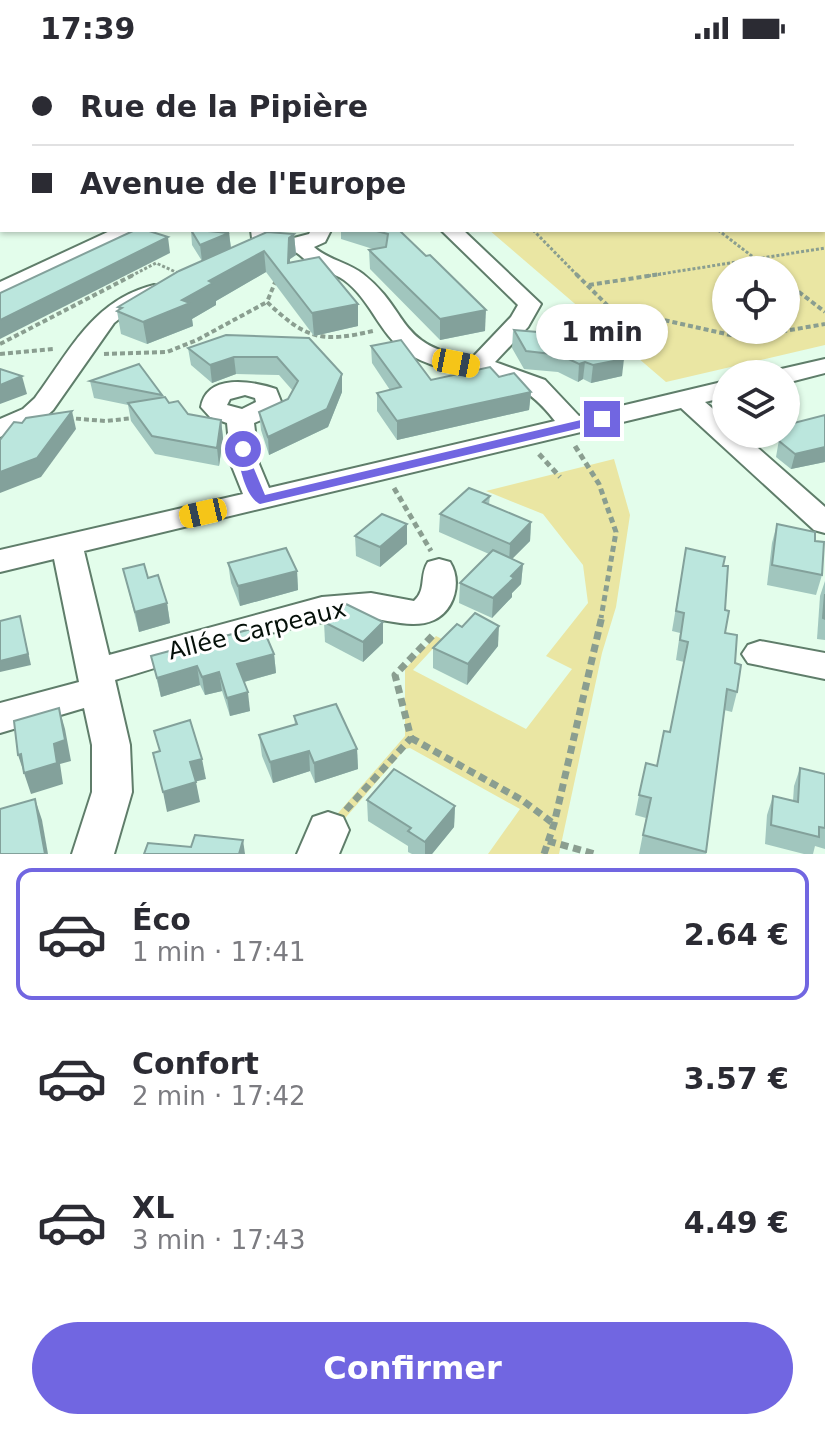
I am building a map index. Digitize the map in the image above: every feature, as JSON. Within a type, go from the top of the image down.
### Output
[{"type":"street","points":[[0,290],[124,232]]},
{"type":"street","points":[[453,232],[530,304],[525,317],[489,350],[478,368]]},
{"type":"street","points":[[243,253],[264,236],[314,245],[357,280],[416,349],[437,358],[508,373],[530,382],[543,391],[574,436]]},
{"type":"street","points":[[0,429],[32,415],[44,404],[106,318],[121,306],[189,280]]},
{"type":"street","points":[[800,372],[825,366]]},
{"type":"street","points":[[0,561],[260,500],[574,436],[712,393]]},
{"type":"street","points":[[687,399],[819,511]]},
{"type":"street","points":[[240,417],[245,464],[260,500]]},
{"type":"street","points":[[67,545],[111,745],[112,792],[93,854]]},
{"type":"street","points":[[424,611],[435,601],[440,587],[439,570]]},
{"type":"street","name":"Allée Carpeaux","points":[[0,718],[95,682],[322,609],[371,605],[416,613],[424,611]]},
{"type":"street","points":[[760,654],[825,666]]},
{"type":"path","points":[[535,232],[610,308],[744,338],[825,324]]},
{"type":"path","points":[[721,232],[752,256]]},
{"type":"path","points":[[0,354],[36,349],[107,354],[167,352],[197,340],[267,302],[274,280],[314,245]]},
{"type":"path","points":[[775,256],[825,248]]},
{"type":"path","points":[[0,344],[156,263],[189,280]]},
{"type":"path","points":[[588,285],[712,266]]},
{"type":"path","points":[[800,293],[825,312]]},
{"type":"path","points":[[267,302],[296,330],[321,340],[394,326]]},
{"type":"path","points":[[32,415],[106,421],[144,417]]},
{"type":"path","points":[[544,854],[554,824],[611,575],[616,532],[599,484],[574,436]]},
{"type":"path","points":[[538,452],[560,477]]},
{"type":"path","points":[[394,488],[424,534],[439,570]]},
{"type":"path","points":[[424,611],[434,634],[395,675],[411,738],[522,800],[554,824]]},
{"type":"path","points":[[323,842],[411,738]]},
{"type":"path","points":[[548,841],[595,854]]},
{"type":"shaded area","points":[[491,232],[825,232],[825,345],[761,360],[712,360],[712,371],[666,382]]},
{"type":"shaded area","points":[[614,459],[630,515],[616,607],[602,653],[559,854],[488,854],[520,809],[410,748],[405,749],[334,831],[326,827],[405,736],[405,669],[436,636],[442,639],[413,670],[526,729],[572,669],[546,656],[588,603],[583,565],[543,514],[486,491]]},
{"type":"building","points":[[131,232],[152,232],[168,237],[0,320],[0,293]]},
{"type":"building","points":[[192,232],[229,233],[200,245]]},
{"type":"building","points":[[267,232],[294,234],[289,238],[288,263],[319,257],[358,304],[312,313],[264,251],[209,281],[213,283],[182,300],[190,303],[143,322],[117,311],[122,308],[118,307],[179,271]]},
{"type":"building","points":[[380,232],[401,232],[426,256],[430,255],[486,310],[440,319],[369,250],[386,247],[388,234]]},
{"type":"building","points":[[514,330],[574,335],[624,359],[593,365],[585,362],[579,364],[560,355],[526,351]]},
{"type":"building","points":[[226,335],[309,338],[342,374],[327,409],[268,437],[259,412],[288,399],[298,381],[277,357],[234,357],[210,365],[188,348]]},
{"type":"building","points":[[401,340],[431,380],[490,367],[499,377],[514,373],[531,392],[397,421],[377,393],[401,387],[371,346]]},
{"type":"building","points":[[139,364],[162,395],[90,381]]},
{"type":"building","points":[[0,369],[22,376],[0,385]]},
{"type":"building","points":[[165,397],[169,403],[178,401],[188,414],[221,420],[217,448],[152,436],[128,403]]},
{"type":"building","points":[[72,411],[37,458],[0,472],[0,440],[14,422],[22,423],[26,418]]},
{"type":"building","points":[[825,415],[825,447],[795,454],[788,448],[800,448],[800,421]]},
{"type":"building","points":[[469,488],[490,496],[483,502],[531,522],[510,544],[440,514]]},
{"type":"building","points":[[382,514],[407,524],[380,547],[355,536]]},
{"type":"building","points":[[777,524],[815,532],[815,541],[824,542],[822,575],[772,565]]},
{"type":"building","points":[[286,548],[297,571],[238,586],[228,563]]},
{"type":"building","points":[[686,548],[725,557],[723,566],[728,566],[725,610],[729,611],[725,633],[737,635],[735,663],[741,665],[737,692],[727,689],[706,852],[643,835],[651,798],[639,795],[646,763],[657,766],[664,731],[670,732],[688,642],[680,640],[684,613],[676,611]]},
{"type":"building","points":[[493,550],[523,564],[511,576],[514,578],[493,598],[460,583]]},
{"type":"building","points":[[144,564],[148,578],[158,575],[167,603],[135,612],[123,569]]},
{"type":"building","points":[[346,604],[383,622],[363,642],[324,622]]},
{"type":"building","points":[[475,613],[499,626],[468,664],[433,648],[457,624],[462,627]]},
{"type":"building","points":[[20,616],[28,654],[0,661],[0,621]]},
{"type":"building","points":[[262,626],[274,654],[237,664],[248,692],[227,698],[219,672],[202,677],[197,666],[157,678],[151,656]]},
{"type":"building","points":[[336,704],[357,749],[314,763],[309,751],[270,762],[259,735],[297,724],[294,716]]},
{"type":"building","points":[[59,708],[65,740],[54,744],[57,763],[24,773],[21,754],[18,755],[14,721]]},
{"type":"building","points":[[190,720],[202,759],[190,762],[196,782],[163,792],[153,753],[160,751],[154,731]]},
{"type":"building","points":[[800,768],[825,774],[825,828],[819,827],[819,837],[771,825],[773,796],[798,802]]},
{"type":"building","points":[[394,769],[455,806],[425,842],[408,831],[411,828],[367,800]]},
{"type":"building","points":[[35,799],[45,854],[0,854],[0,809]]},
{"type":"building","points":[[195,835],[243,840],[239,854],[144,854],[148,843],[191,847]]},
{"type":"route","points":[[243,449],[245,464],[260,500],[602,419]]}]
